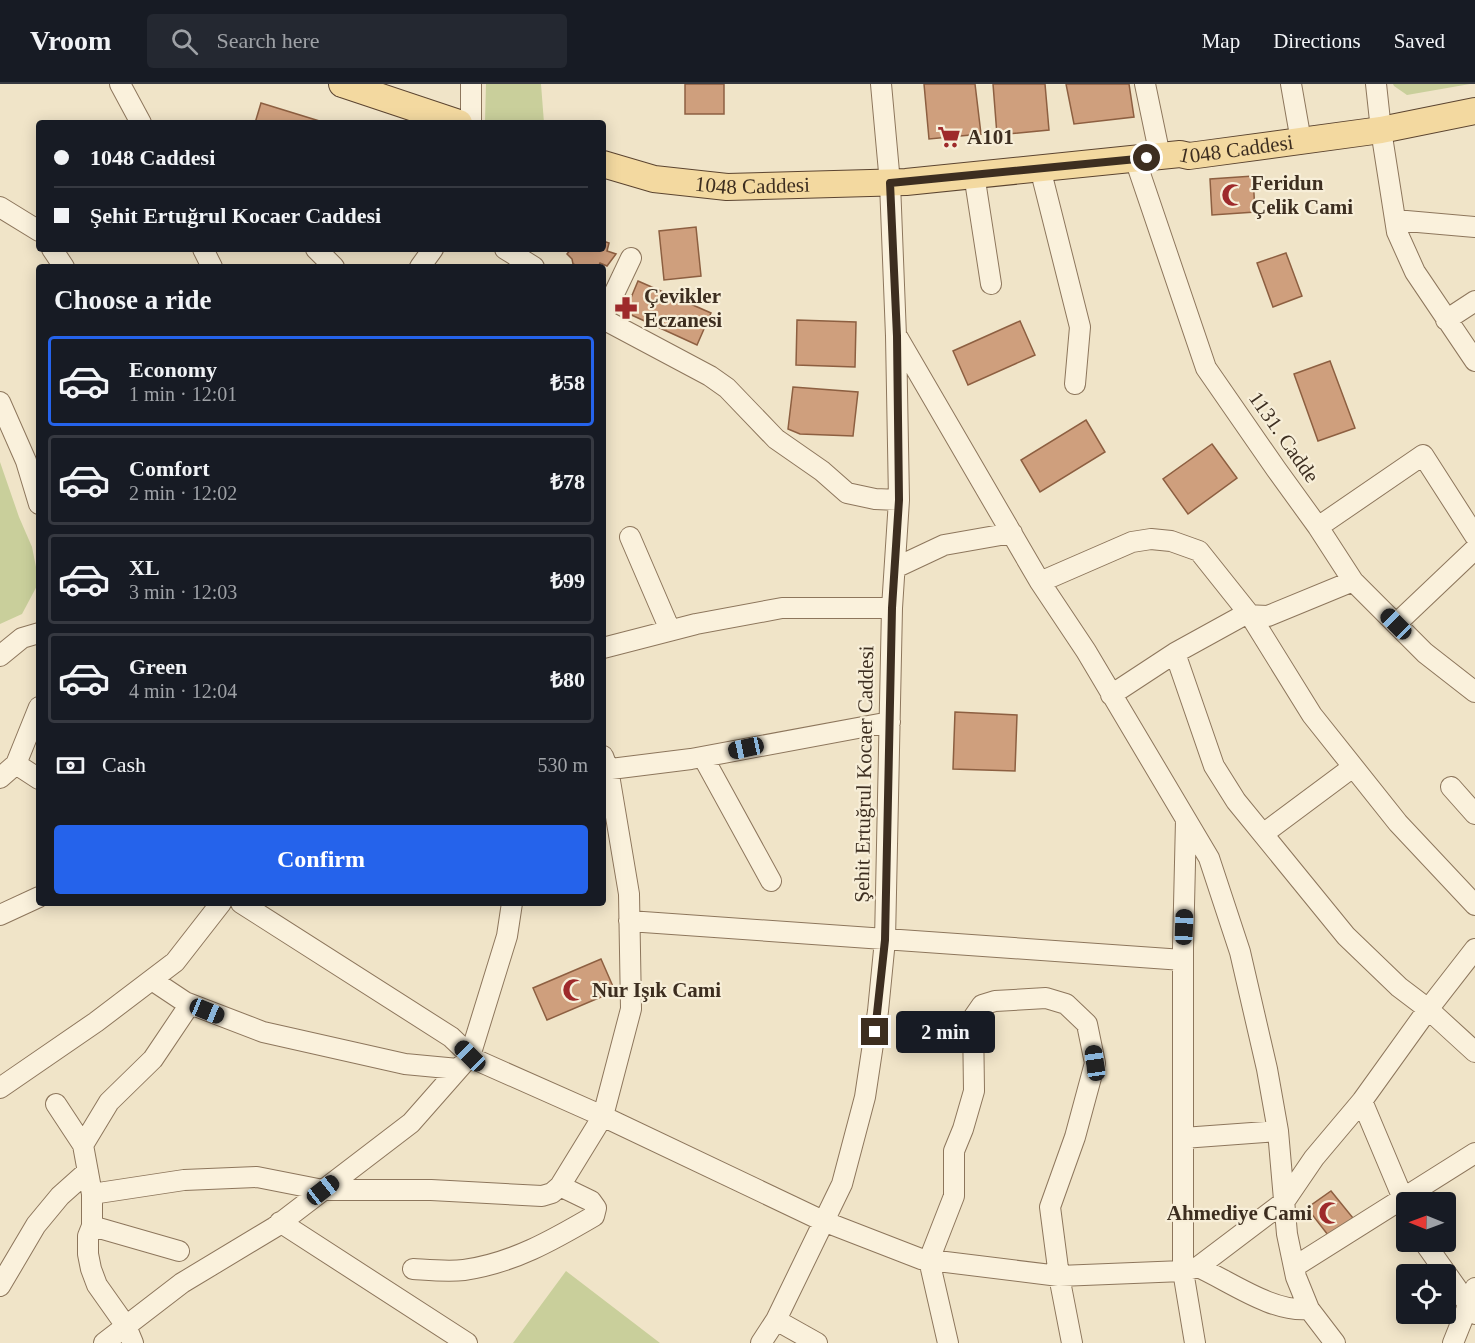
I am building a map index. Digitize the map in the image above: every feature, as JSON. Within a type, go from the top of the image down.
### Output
[{"type":"main road","points":[[342,84],[450,120]]},
{"type":"main road","name":"1048 Caddesi","points":[[606,165],[654,178],[727,188],[890,183],[1189,156],[1381,130],[1475,111]]},
{"type":"street","points":[[120,84],[139,120]]},
{"type":"street","points":[[471,84],[471,120]]},
{"type":"street","name":"Şehit Ertuğrul Kocaer Caddesi","points":[[761,1343],[776,1320],[842,1184],[865,1096],[878,1011],[885,940],[892,608],[899,500],[897,336],[890,183],[881,84]]},
{"type":"street","name":"1131. Cadde","points":[[1145,84],[1147,158],[1206,368],[1318,527],[1353,581],[1425,653],[1475,692]]},
{"type":"street","points":[[1291,84],[1301,141]]},
{"type":"street","points":[[1376,84],[1397,232],[1415,272],[1475,361]]},
{"type":"street","points":[[1040,168],[1080,327],[1075,384]]},
{"type":"street","points":[[974,174],[991,284]]},
{"type":"street","points":[[0,207],[36,229]]},
{"type":"street","points":[[1395,220],[1475,227]]},
{"type":"street","points":[[319,252],[331,264]]},
{"type":"street","points":[[510,252],[529,264]]},
{"type":"street","points":[[606,312],[631,258]]},
{"type":"street","points":[[1446,320],[1475,301]]},
{"type":"street","points":[[606,320],[710,376],[727,388],[776,439],[822,471],[847,493],[875,499],[899,500]]},
{"type":"street","points":[[897,336],[1041,582],[1209,858],[1240,952],[1267,1069],[1278,1131],[1287,1234],[1294,1267],[1310,1309],[1335,1343]]},
{"type":"street","points":[[0,402],[33,459],[36,482]]},
{"type":"street","points":[[1318,527],[1423,455],[1475,536]]},
{"type":"street","points":[[895,568],[944,545],[1012,533]]},
{"type":"street","points":[[630,537],[670,630]]},
{"type":"street","points":[[1041,582],[1132,542],[1151,539],[1171,541],[1199,551],[1250,615],[1312,715],[1398,823],[1475,905]]},
{"type":"street","points":[[1396,624],[1475,549]]},
{"type":"street","points":[[1111,695],[1175,653],[1244,615],[1268,616],[1353,581]]},
{"type":"street","points":[[606,647],[696,624],[782,608],[892,608]]},
{"type":"street","points":[[0,656],[22,638],[36,634]]},
{"type":"street","points":[[1175,653],[1214,766],[1236,801],[1346,936],[1399,987],[1428,1009],[1475,1052]]},
{"type":"street","points":[[0,778],[16,764],[36,714]]},
{"type":"street","points":[[606,765],[703,757],[890,722]]},
{"type":"street","points":[[703,757],[771,881]]},
{"type":"street","points":[[16,764],[36,777]]},
{"type":"street","points":[[1263,834],[1353,767]]},
{"type":"street","points":[[92,1194],[184,1180],[257,1177],[323,1190],[431,1190],[542,1196],[552,1193],[560,1186],[603,1116],[631,1010],[629,894],[606,770]]},
{"type":"street","points":[[1451,787],[1475,814]]},
{"type":"street","points":[[1186,820],[1183,960],[1184,1138],[1195,1343]]},
{"type":"street","points":[[0,915],[36,898]]},
{"type":"street","points":[[0,1088],[96,1022],[175,962],[217,906]]},
{"type":"street","points":[[246,906],[452,1037],[464,1062]]},
{"type":"street","points":[[105,1343],[130,1334],[182,1283],[280,1222],[411,1122],[464,1062],[507,936],[512,906]]},
{"type":"street","points":[[629,921],[1183,960]]},
{"type":"street","points":[[1191,1269],[1284,1202],[1314,1158],[1362,1101],[1428,1009],[1471,964]]},
{"type":"street","points":[[152,980],[190,1004],[263,1032],[405,1064],[464,1062],[474,1059],[603,1116],[823,1221],[921,1258],[1059,1276],[1191,1269],[1272,1304],[1288,1309],[1310,1309]]},
{"type":"street","points":[[948,1343],[929,1260],[954,1196],[954,1151],[963,1130],[974,1091],[974,1018],[982,1005],[995,1001],[1046,998],[1066,1004],[1087,1024],[1095,1063],[1075,1137],[1050,1206],[1059,1276],[1072,1343]]},
{"type":"street","points":[[83,1145],[109,1102],[153,1059],[190,1004]]},
{"type":"street","points":[[1362,1101],[1400,1192]]},
{"type":"street","points":[[56,1104],[83,1145],[92,1194],[92,1226],[88,1236],[91,1269],[97,1285],[130,1334]]},
{"type":"street","points":[[1184,1138],[1278,1131]]},
{"type":"street","points":[[1420,1192],[1475,1153]]},
{"type":"street","points":[[0,1286],[36,1225],[60,1196],[88,1171]]},
{"type":"street","points":[[413,1269],[462,1270],[501,1262],[544,1245],[594,1216],[596,1208],[591,1201],[560,1186]]},
{"type":"street","points":[[1294,1267],[1396,1208]]},
{"type":"street","points":[[280,1222],[467,1343]]},
{"type":"street","points":[[92,1226],[179,1251]]},
{"type":"street","points":[[1432,1252],[1473,1303],[1453,1343]]},
{"type":"street","points":[[776,1320],[817,1343]]},
{"type":"green space","points":[[486,84],[541,84],[544,120],[485,120]]},
{"type":"green space","points":[[1393,84],[1470,84],[1407,95]]},
{"type":"green space","points":[[0,462],[32,547],[36,567],[36,588],[22,614],[0,624]]},
{"type":"green space","points":[[566,1271],[660,1343],[513,1343]]},
{"type":"building","points":[[685,84],[724,84],[724,114],[685,114]]},
{"type":"building","points":[[924,84],[975,84],[981,134],[929,139]]},
{"type":"building","points":[[993,84],[1045,84],[1049,130],[997,135]]},
{"type":"building","points":[[1066,84],[1129,84],[1134,117],[1074,124]]},
{"type":"building","points":[[261,103],[316,120],[256,120]]},
{"type":"building","name":"Feridun Çelik Cami","points":[[1253,176],[1255,212],[1212,215],[1210,179]]},
{"type":"building","points":[[696,227],[701,276],[664,280],[659,231]]},
{"type":"building","points":[[606,242],[609,243],[607,251],[616,254],[607,266],[600,263],[573,264],[567,254],[569,252],[606,252]]},
{"type":"building","points":[[1286,253],[1302,296],[1273,307],[1257,263]]},
{"type":"building","points":[[638,281],[711,313],[697,345],[625,312]]},
{"type":"building","points":[[797,320],[856,322],[855,367],[796,365]]},
{"type":"building","points":[[1020,321],[1035,355],[968,385],[953,351]]},
{"type":"building","points":[[1330,361],[1355,428],[1318,441],[1294,374]]},
{"type":"building","points":[[793,387],[858,392],[853,436],[800,434],[788,429]]},
{"type":"building","points":[[1086,420],[1105,452],[1040,492],[1021,460]]},
{"type":"building","points":[[1212,444],[1237,478],[1188,514],[1163,479]]},
{"type":"building","points":[[955,712],[1017,715],[1015,771],[953,769]]},
{"type":"building","name":"Nur Işık Cami","points":[[601,959],[615,991],[547,1020],[533,988]]},
{"type":"building","name":"Ahmediye Cami","points":[[1331,1191],[1353,1218],[1328,1235],[1307,1208]]},
{"type":"place","name":"A101","points":[[949,137]]},
{"type":"place","name":"Feridun Çelik Cami","points":[[1233,195]]},
{"type":"place","name":"Çevikler Eczanesi","points":[[626,308]]},
{"type":"place","name":"Nur Işık Cami","points":[[574,990]]},
{"type":"place","name":"Ahmediye Cami","points":[[1330,1213]]},
{"type":"route","points":[[875,1032],[885,940],[892,608],[899,500],[897,336],[890,183],[1147,158]]}]
